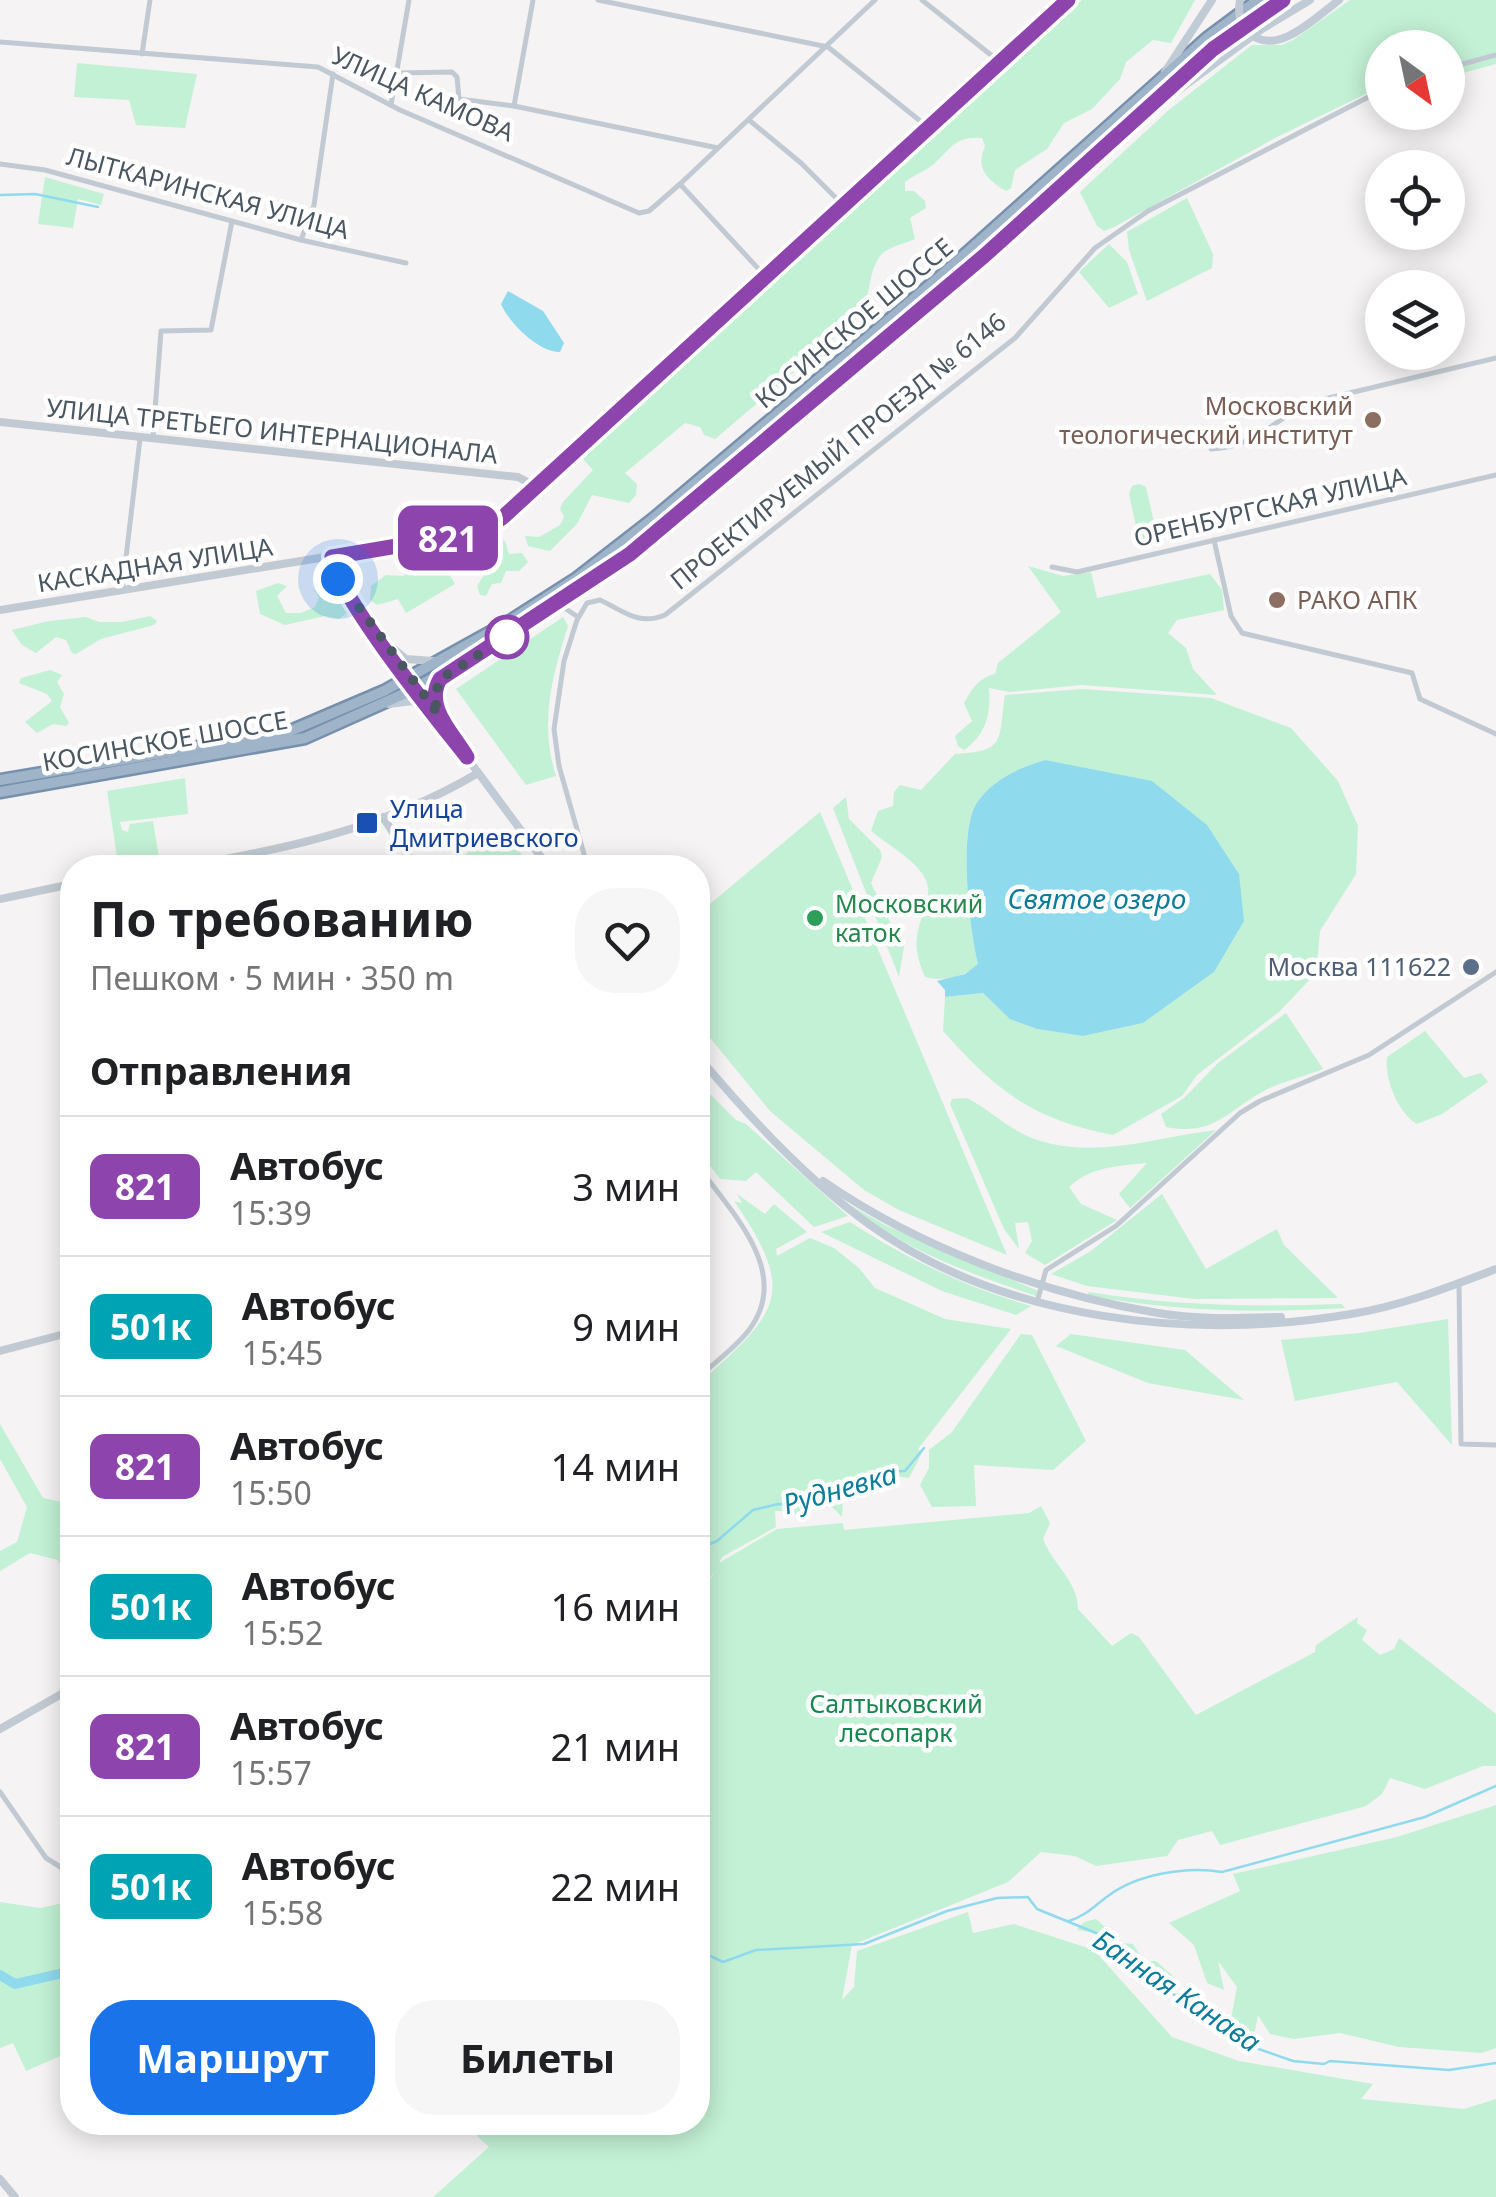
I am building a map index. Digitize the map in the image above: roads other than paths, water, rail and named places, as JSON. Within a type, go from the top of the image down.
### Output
[{"type":"highway","name":"КОСИНСКОЕ ШОССЕ","points":[[454,661],[578,578],[639,531],[912,302],[1207,38],[1258,0]]},
{"type":"highway","name":"КОСИНСКОЕ ШОССЕ","points":[[0,792],[279,745],[380,706],[414,682],[551,608],[669,522],[984,256],[1213,49],[1283,0]]},
{"type":"highway","name":"КОСИНСКОЕ ШОССЕ","points":[[0,780],[276,735],[414,682]]},
{"type":"main road","points":[[1150,91],[1212,0]]},
{"type":"main road","points":[[1240,0],[1239,15],[1244,28],[1271,41],[1289,36],[1339,0]]},
{"type":"main road","points":[[1134,122],[1262,28],[1310,0]]},
{"type":"main road","points":[[454,661],[437,684],[434,699],[438,716],[539,855]]},
{"type":"main road","points":[[380,706],[412,701],[438,716]]},
{"type":"main road","points":[[710,1070],[838,1201],[904,1245],[983,1284],[1037,1302],[1078,1312],[1244,1324],[1354,1314],[1397,1304],[1496,1269]]},
{"type":"main road","points":[[803,1167],[841,1193],[928,1241],[1044,1286],[1161,1314],[1244,1318],[1354,1314]]},
{"type":"street","points":[[142,54],[150,0]]},
{"type":"street","points":[[391,104],[408,0]]},
{"type":"street","points":[[514,106],[533,0]]},
{"type":"street","points":[[598,0],[663,10],[828,48],[930,128]]},
{"type":"street","points":[[766,277],[680,184],[875,0]]},
{"type":"street","points":[[922,0],[1001,63]]},
{"type":"street","name":"КАСКАДНАЯ УЛИЦА","points":[[0,610],[480,532],[537,487],[1068,0]]},
{"type":"street","name":"УЛИЦА КАМОВА","points":[[0,42],[318,68],[640,213],[649,211],[680,184]]},
{"type":"street","points":[[1465,63],[1496,55]]},
{"type":"street","points":[[398,74],[452,72],[457,77],[457,98],[718,148]]},
{"type":"street","points":[[300,240],[314,205],[333,74]]},
{"type":"street","name":"ПРОЕКТИРУЕМЫЙ ПРОЕЗД № 6146","points":[[578,617],[587,603],[597,599],[638,620],[650,621],[665,615],[1015,338],[1082,261],[1114,232],[1365,99]]},
{"type":"street","points":[[749,120],[802,163],[844,206]]},
{"type":"street","name":"ЛЫТКАРИНСКАЯ УЛИЦА","points":[[0,164],[45,170],[300,240],[406,263]]},
{"type":"street","points":[[152,437],[162,331],[211,330],[232,221]]},
{"type":"street","points":[[1211,449],[1259,438],[1296,408],[1312,402],[1496,358]]},
{"type":"street","name":"УЛИЦА ТРЕТЬЕГО ИНТЕРНАЦИОНАЛА","points":[[0,422],[518,477],[537,487]]},
{"type":"street","points":[[122,591],[140,436]]},
{"type":"street","name":"ОРЕНБУРГСКАЯ УЛИЦА","points":[[1052,567],[1074,572],[1496,475]]},
{"type":"street","points":[[1214,540],[1231,616],[1242,633],[1412,673],[1420,699],[1496,734]]},
{"type":"street","points":[[338,579],[340,562],[351,554]]},
{"type":"street","points":[[332,557],[338,579]]},
{"type":"street","points":[[316,560],[338,579],[438,716]]},
{"type":"street","points":[[568,609],[574,593]]},
{"type":"street","points":[[551,608],[568,609],[578,617],[564,661],[554,729],[559,766],[584,855]]},
{"type":"street","points":[[384,643],[414,662],[454,661]]},
{"type":"street","points":[[384,643],[394,669],[386,690]]},
{"type":"street","points":[[246,855],[308,844],[382,817],[478,773]]},
{"type":"street","points":[[382,817],[407,855]]},
{"type":"street","points":[[0,899],[60,886]]},
{"type":"street","points":[[1037,1302],[1046,1270],[1116,1226],[1240,1113],[1369,1055],[1496,972]]},
{"type":"street","points":[[710,1183],[756,1249],[765,1277],[762,1306],[746,1334],[710,1367]]},
{"type":"street","points":[[1459,1283],[1462,1444],[1496,1445]]},
{"type":"street","points":[[0,1351],[60,1335]]},
{"type":"street","points":[[0,1729],[60,1695]]},
{"type":"street","points":[[0,1792],[46,1858],[60,1867]]},
{"type":"street","points":[[0,2180],[16,2197]]},
{"type":"water","points":[[508,291],[543,311],[564,343],[560,352],[543,348],[511,320],[501,304]]},
{"type":"water","name":"Святое озеро","points":[[1045,760],[1152,781],[1207,825],[1239,874],[1244,921],[1214,972],[1143,1023],[1083,1036],[1037,1029],[1010,1019],[983,993],[945,997],[945,990],[937,981],[965,974],[978,964],[967,856],[968,834],[978,801],[1008,775]]},
{"type":"waterway","points":[[0,195],[35,194],[98,207]]},
{"type":"waterway","name":"Рудневка","points":[[710,1544],[753,1510],[778,1504],[802,1506],[857,1490],[882,1472],[905,1471],[924,1448]]},
{"type":"waterway","points":[[1069,1921],[1120,1888],[1148,1877],[1178,1871],[1222,1872],[1425,1817],[1496,1786]]},
{"type":"waterway","name":"Банная Канава","points":[[710,1956],[723,1962],[756,1950],[864,1944],[947,1911],[997,1898],[1028,1897],[1037,1909],[1101,1935],[1151,1979],[1250,2046],[1293,2061],[1324,2064],[1330,2061],[1449,2070],[1496,2063]]},
{"type":"waterway","name":"Рудневка","points":[[0,1975],[15,1984],[60,1974]]},
{"type":"place","name":"Московский теологический институт","points":[[1373,420]]},
{"type":"place","name":"РАКО АПК","points":[[1277,600]]},
{"type":"place","name":"Улица Дмитриевского","points":[[367,823]]},
{"type":"place","name":"Московский каток","points":[[815,918]]},
{"type":"place","name":"Москва 111622","points":[[1471,967]]},
{"type":"park label","name":"Салтыковский лесопарк","points":[[896,1718]]}]
